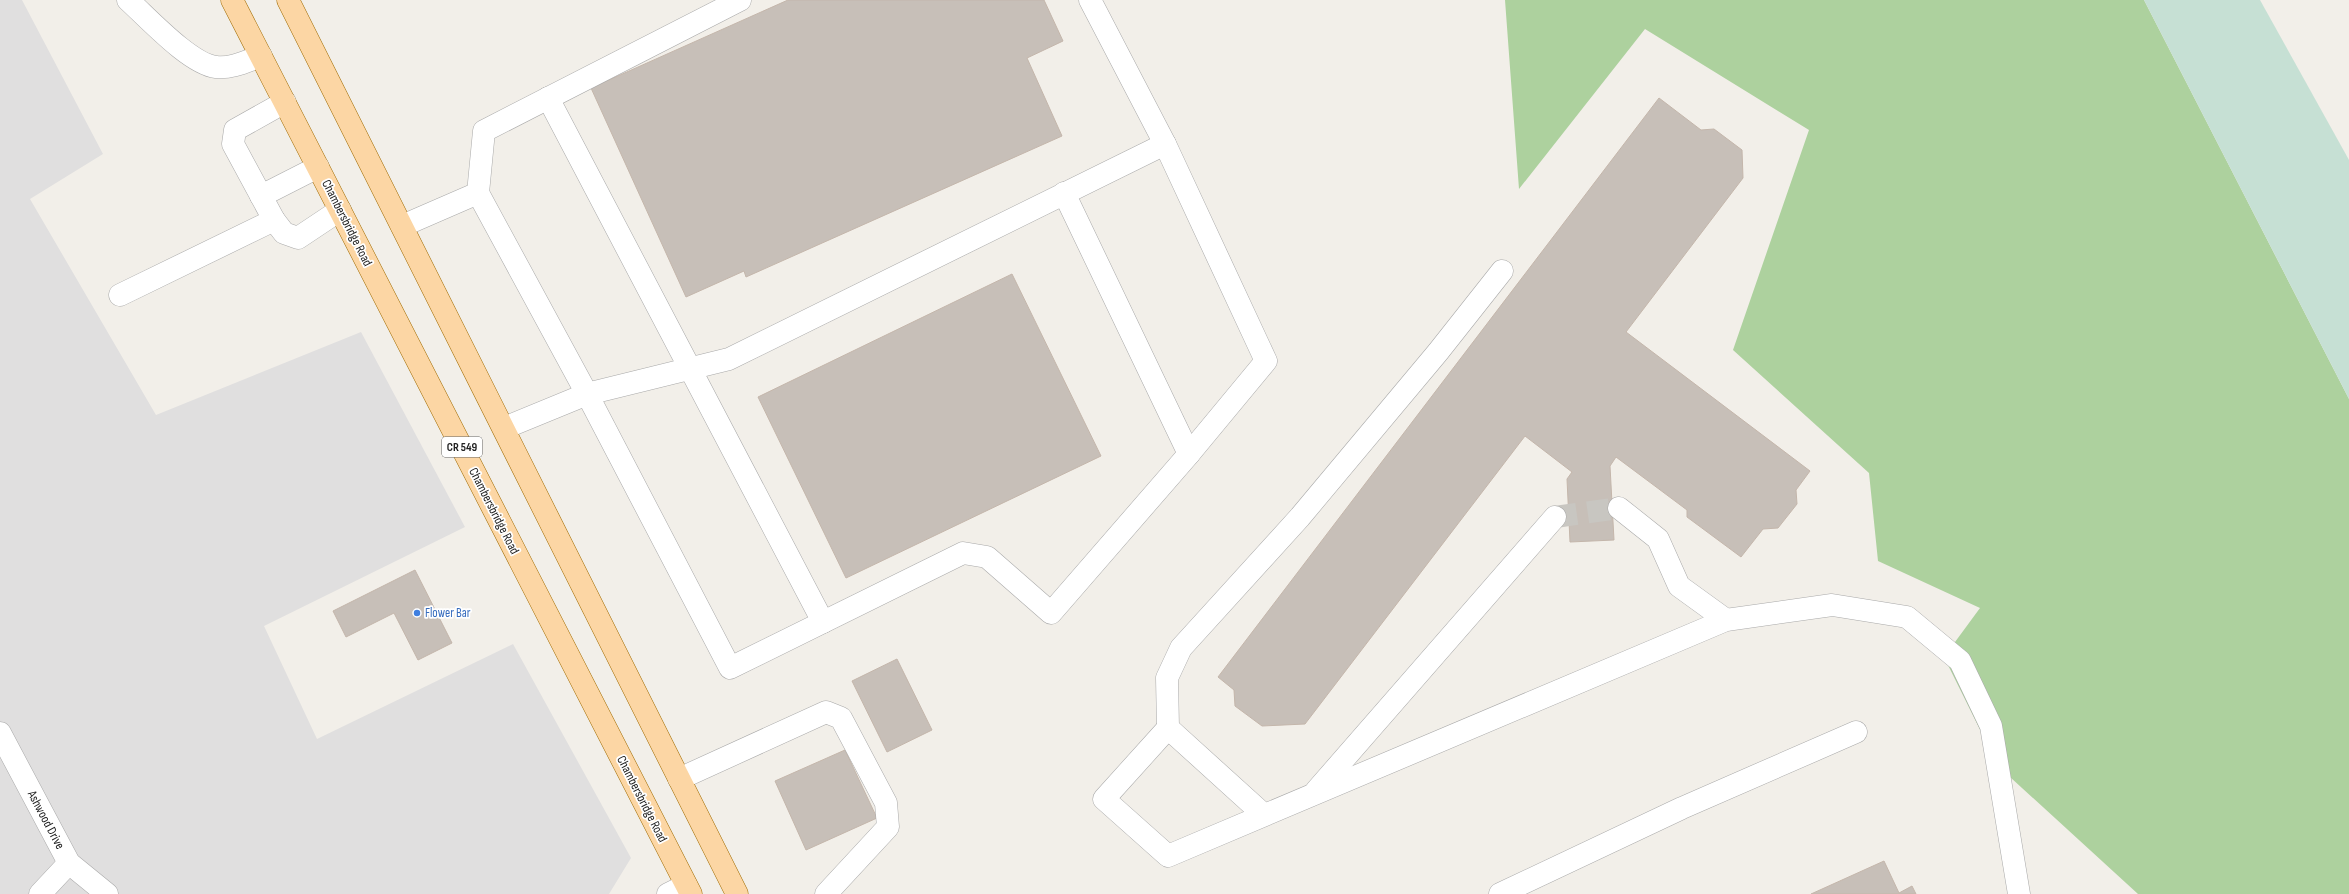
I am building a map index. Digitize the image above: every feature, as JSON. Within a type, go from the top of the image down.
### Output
[{"type":"main road","name":"Chambersbridge Road","points":[[232,0],[340,210],[682,891]]},
{"type":"main road","points":[[288,0],[737,894]]},
{"type":"street","points":[[128,0],[169,39],[205,64],[216,67],[228,67],[261,56]]},
{"type":"street","points":[[740,0],[484,131],[478,193],[587,394],[730,668],[963,553],[987,557],[1051,613],[1189,454],[1266,361],[1164,144],[1090,0]]},
{"type":"street","points":[[548,98],[823,622]]},
{"type":"street","points":[[285,102],[235,130],[233,144],[274,220],[284,233],[298,238],[340,210]]},
{"type":"street","points":[[504,428],[587,394],[729,359],[1164,144]]},
{"type":"street","points":[[261,196],[318,167]]},
{"type":"street","points":[[402,226],[478,193]]},
{"type":"street","points":[[1064,193],[1189,454]]},
{"type":"street","points":[[120,295],[274,220]]},
{"type":"street","points":[[1502,271],[1438,352],[1305,511],[1181,648],[1167,678],[1168,728],[1104,799],[1168,856],[1726,620],[1832,605],[1907,617],[1960,661],[1991,726],[2019,894]]},
{"type":"street","points":[[1619,508],[1658,539],[1679,586],[1726,620]]},
{"type":"street","points":[[1314,794],[1555,517]]},
{"type":"street","points":[[679,779],[826,712],[841,718],[886,803],[888,827],[826,894]]},
{"type":"street","points":[[1168,728],[1264,815]]},
{"type":"street","points":[[1500,894],[1682,808],[1856,732]]},
{"type":"street","name":"Ashwood Drive","points":[[0,733],[69,863],[107,894]]},
{"type":"street","points":[[40,894],[69,863]]},
{"type":"shaded area","points":[[0,0],[22,0],[103,154],[30,199],[156,415],[361,332],[465,527],[264,626],[317,739],[513,644],[631,858],[609,894],[0,894]]},
{"type":"green space","points":[[1505,0],[2144,0],[2349,399],[2349,894],[2138,894],[1998,766],[1944,657],[1980,608],[1878,561],[1869,473],[1733,350],[1809,130],[1645,29],[1519,189]]},
{"type":"green space","points":[[2144,0],[2260,0],[2349,160],[2349,399]]},
{"type":"building","points":[[788,0],[1044,0],[1063,41],[1027,58],[1062,136],[746,277],[744,271],[686,297],[591,88]]},
{"type":"building","points":[[1659,98],[1701,130],[1714,129],[1742,150],[1743,178],[1626,332],[1810,471],[1796,490],[1797,504],[1778,528],[1763,529],[1741,557],[1687,517],[1687,510],[1616,457],[1610,466],[1614,540],[1570,542],[1567,479],[1572,472],[1525,436],[1305,724],[1262,726],[1235,706],[1234,690],[1218,677]]},
{"type":"building","points":[[1012,274],[1101,456],[846,578],[758,397]]},
{"type":"building","points":[[415,570],[452,643],[418,660],[394,613],[346,637],[333,611]]},
{"type":"building","points":[[897,659],[932,730],[887,752],[852,681]]},
{"type":"building","points":[[845,750],[877,818],[806,850],[775,781]]},
{"type":"building","points":[[1884,861],[1899,893],[1912,886],[1916,894],[1811,894]]},
{"type":"tunnel","points":[[1555,517],[1619,508]]},
{"type":"place","name":"Flower Bar","points":[[417,613]]}]
